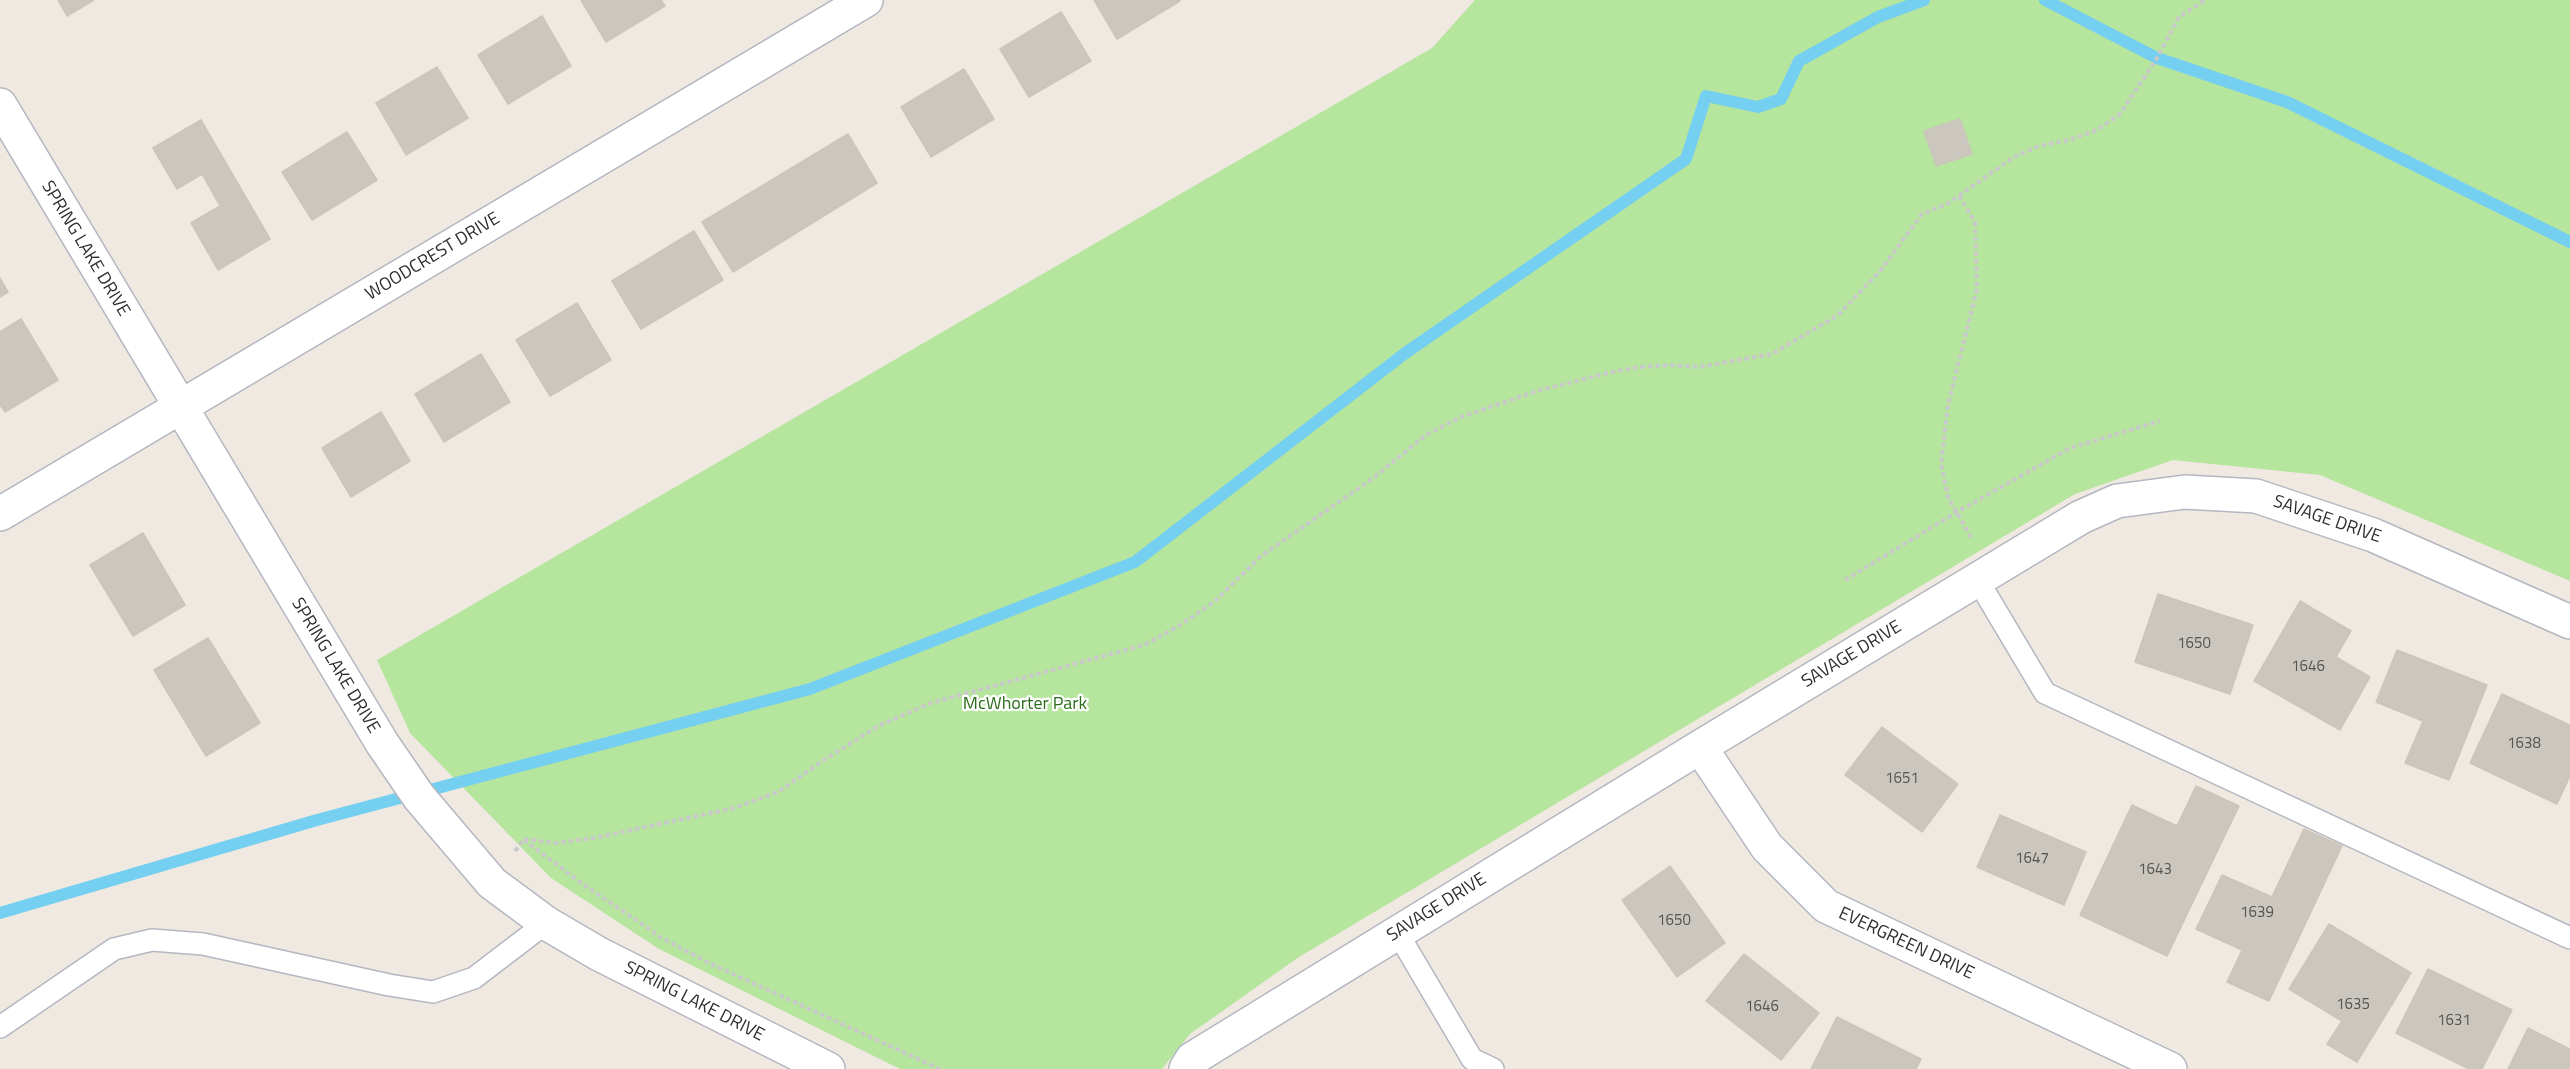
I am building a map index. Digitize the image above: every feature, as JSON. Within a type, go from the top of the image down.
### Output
[{"type":"street","name":"WOODCREST DRIVE","points":[[0,514],[866,0]]},
{"type":"street","name":"SPRING LAKE DRIVE","points":[[0,105],[381,743],[463,851],[492,883],[546,922],[599,954],[828,1069]]},
{"type":"street","name":"SAVAGE DRIVE","points":[[1186,1069],[1192,1059],[1397,932],[1983,575],[2080,517],[2116,501],[2185,492],[2256,496],[2373,535],[2570,622]]},
{"type":"street","name":"EVERGREEN DRIVE","points":[[1700,747],[1767,847],[1826,906],[2170,1069]]},
{"type":"lane","points":[[1983,575],[2045,693],[2570,938]]},
{"type":"lane","points":[[0,1027],[114,949],[152,940],[203,944],[389,985],[433,992],[474,978],[546,922]]},
{"type":"lane","points":[[1397,932],[1472,1059],[1493,1069]]},
{"type":"path","points":[[524,839],[556,843],[594,838],[734,808],[778,792],[880,725],[931,703],[1144,645],[1177,627],[1214,602],[1262,556],[1372,478],[1426,435],[1461,417],[1537,391],[1608,373],[1639,367],[1672,365],[1699,367],[1772,354],[1804,338],[1838,315],[1880,271],[1922,214],[1947,204],[2014,157],[2039,146],[2069,140],[2097,130],[2120,114],[2157,58],[2179,17],[2205,0]]},
{"type":"path","points":[[1959,195],[1975,222],[1977,290],[1948,405],[1941,464],[1948,496],[1983,575]]},
{"type":"path","points":[[1845,580],[1957,512],[2070,448],[2160,421]]},
{"type":"path","points":[[492,883],[524,839]]},
{"type":"path","points":[[524,839],[662,938],[707,962],[940,1069]]},
{"type":"green space","name":"McWhorter Park","points":[[1475,0],[2570,0],[2570,581],[2320,475],[2173,460],[2075,494],[1299,957],[1190,1034],[1162,1069],[900,1069],[659,949],[551,878],[410,733],[377,660],[1432,48]]},
{"type":"building","points":[[58,0],[94,0],[67,16]]},
{"type":"building","points":[[581,0],[661,0],[665,6],[606,42]]},
{"type":"building","points":[[1094,0],[1180,0],[1180,1],[1117,39]]},
{"type":"building","points":[[1061,12],[1091,61],[1029,97],[1000,49]]},
{"type":"building","points":[[542,16],[571,66],[508,104],[478,55]]},
{"type":"building","points":[[437,67],[468,118],[406,155],[376,103]]},
{"type":"building","points":[[964,69],[994,119],[931,157],[901,107]]},
{"type":"building","points":[[1960,119],[1972,154],[1936,166],[1924,131]]},
{"type":"building","points":[[201,120],[270,239],[218,270],[191,223],[220,206],[202,174],[177,189],[153,148]]},
{"type":"building","points":[[347,132],[377,180],[312,220],[282,172]]},
{"type":"building","points":[[848,134],[877,183],[733,272],[702,222]]},
{"type":"building","points":[[694,231],[723,280],[641,329],[612,281]]},
{"type":"building","points":[[0,278],[8,292],[0,297]]},
{"type":"building","points":[[577,303],[611,360],[550,396],[516,340]]},
{"type":"building","points":[[21,319],[58,380],[5,412],[0,405],[0,332]]},
{"type":"building","points":[[481,354],[510,402],[444,442],[415,394]]},
{"type":"building","points":[[381,412],[410,461],[351,497],[322,448]]},
{"type":"building","points":[[143,533],[185,605],[133,636],[90,565]]},
{"type":"building","points":[[2158,594],[2253,625],[2230,694],[2135,662]]},
{"type":"building","points":[[2300,601],[2351,631],[2336,657],[2370,677],[2340,730],[2254,681]]},
{"type":"building","points":[[208,638],[260,723],[206,756],[154,670]]},
{"type":"building","points":[[2397,650],[2487,685],[2449,780],[2405,763],[2423,721],[2376,702]]},
{"type":"building","points":[[2502,694],[2570,725],[2570,776],[2557,804],[2470,763]]},
{"type":"building","points":[[1882,727],[1958,784],[1922,832],[1845,775]]},
{"type":"building","points":[[2196,786],[2239,806],[2167,956],[2080,915],[2132,805],[2177,826]]},
{"type":"building","points":[[2000,815],[2086,852],[2064,905],[1977,867]]},
{"type":"building","points":[[2304,829],[2342,846],[2269,1001],[2227,982],[2242,950],[2196,929],[2222,875],[2272,897]]},
{"type":"building","points":[[1670,866],[1725,943],[1677,977],[1622,900]]},
{"type":"building","points":[[2329,924],[2411,973],[2357,1062],[2327,1044],[2342,1021],[2289,989]]},
{"type":"building","points":[[1744,954],[1819,1013],[1781,1060],[1706,1001]]},
{"type":"building","points":[[2428,969],[2512,1010],[2482,1069],[2469,1069],[2396,1033]]},
{"type":"building","points":[[1837,1017],[1921,1059],[1916,1069],[1811,1069]]},
{"type":"building","points":[[2528,1028],[2570,1049],[2570,1069],[2508,1069]]},
{"type":"waterway","points":[[0,913],[317,820],[810,689],[1135,562],[1404,354],[1686,159],[1706,96],[1758,107],[1781,99],[1799,61],[1878,17],[1924,0]]},
{"type":"waterway","points":[[2045,0],[2157,58],[2287,102],[2570,242]]}]
